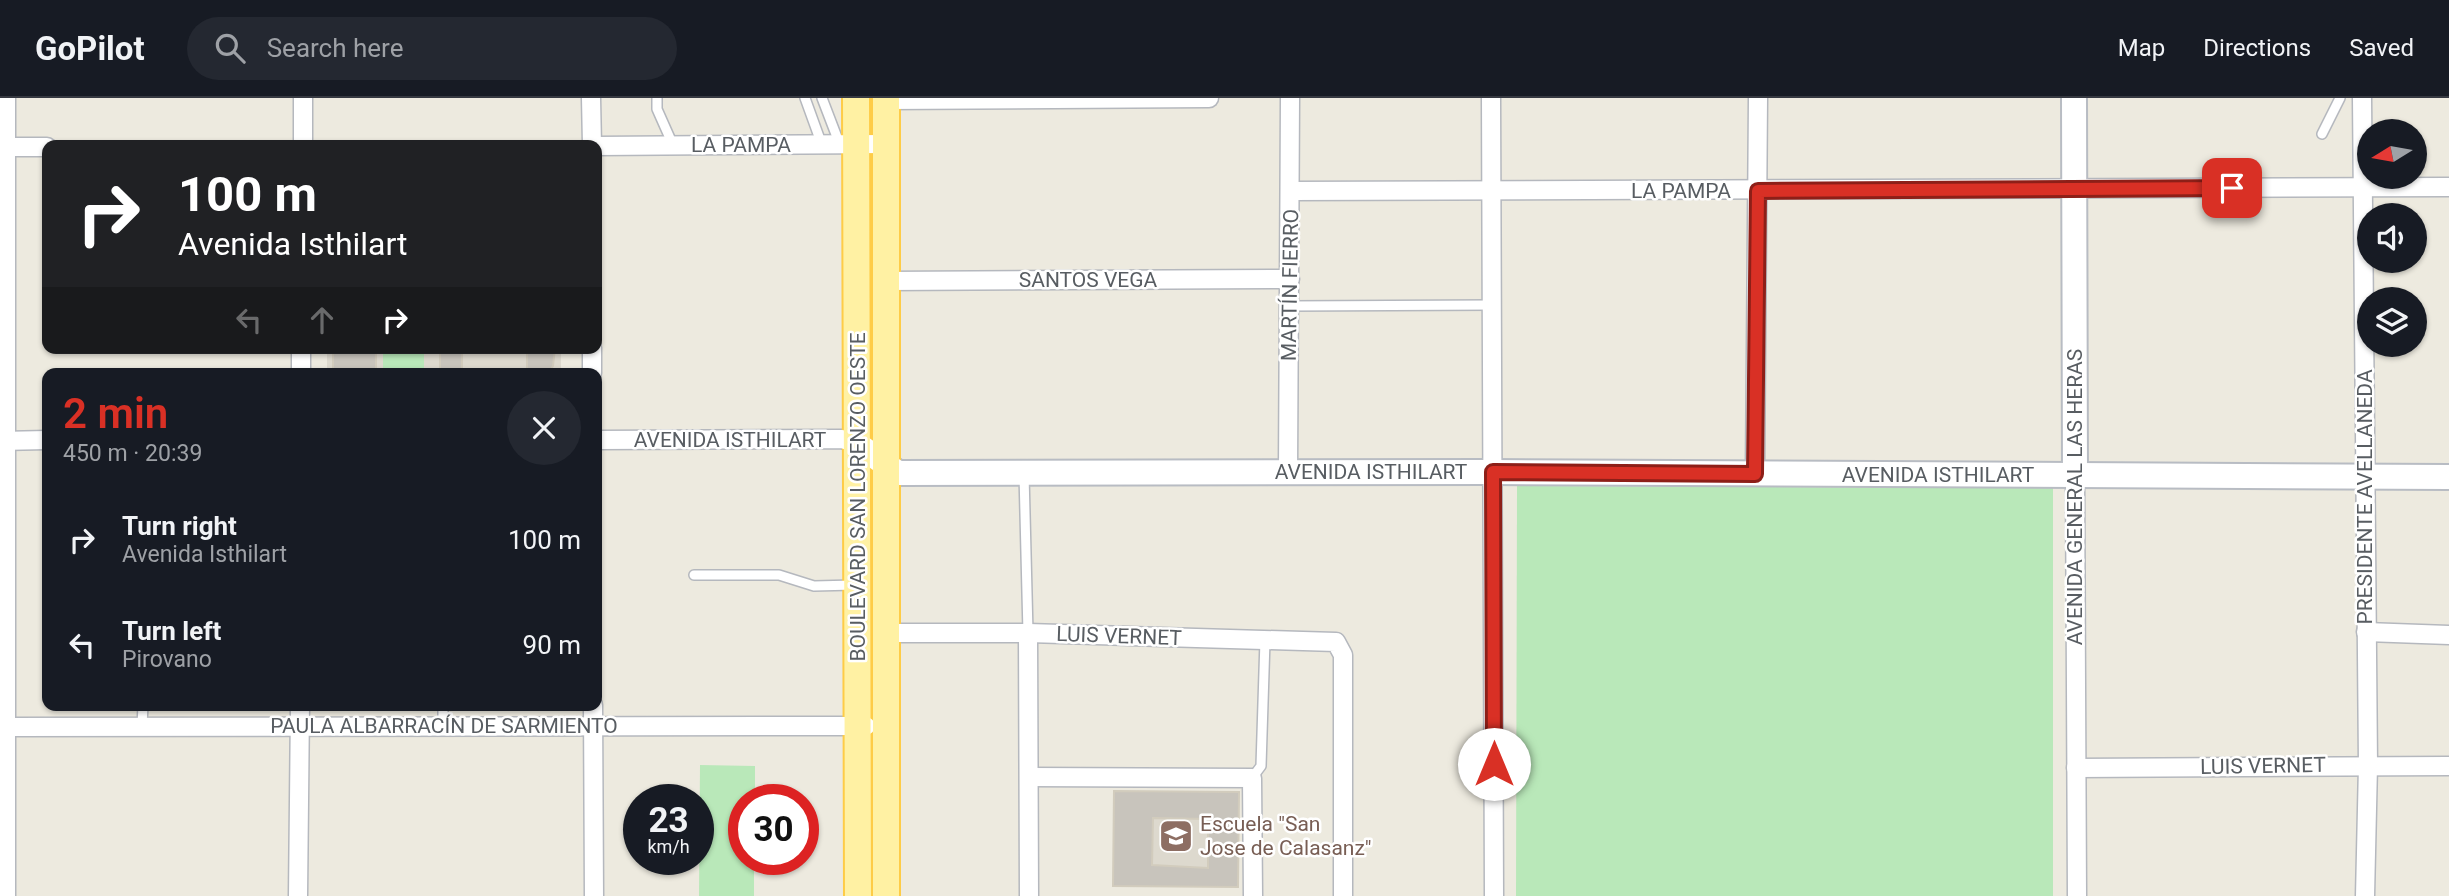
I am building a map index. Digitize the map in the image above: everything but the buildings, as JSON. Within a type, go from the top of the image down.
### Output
[{"type":"main road","name":"BOULEVARD SAN LORENZO OESTE","points":[[856,98],[839,145],[857,444],[858,896]]},
{"type":"main road","name":"BOULEVARD SAN LORENZO OESTE","points":[[886,99],[886,896]]},
{"type":"street","points":[[6,98],[3,147],[2,727],[6,896]]},
{"type":"street","points":[[303,98],[303,140]]},
{"type":"street","points":[[591,98],[594,140]]},
{"type":"street","points":[[886,99],[1209,98]]},
{"type":"street","name":"MARTÍN FIERRO","points":[[1288,471],[1290,98]]},
{"type":"street","points":[[1491,98],[1494,896]]},
{"type":"street","points":[[1755,474],[1758,98]]},
{"type":"street","name":"AVENIDA GENERAL LAS HERAS","points":[[2074,98],[2077,896]]},
{"type":"street","name":"PRESIDENTE AVELLANEDA","points":[[2362,98],[2362,119]]},
{"type":"street","name":"LA PAMPA","points":[[602,146],[886,144]]},
{"type":"street","points":[[3,147],[42,147]]},
{"type":"street","name":"LA PAMPA","points":[[2427,187],[2449,187]]},
{"type":"street","name":"LA PAMPA","points":[[1291,191],[2357,188]]},
{"type":"street","name":"PRESIDENTE AVELLANEDA","points":[[2363,189],[2368,765],[2365,896]]},
{"type":"street","name":"SANTOS VEGA","points":[[886,281],[1290,279]]},
{"type":"street","name":"AVENIDA ISTHILART","points":[[602,440],[842,439],[857,444],[898,474],[1288,471],[2449,477]]},
{"type":"street","points":[[4,441],[42,440]]},
{"type":"street","points":[[2366,632],[2449,635]]},
{"type":"street","name":"LUIS VERNET","points":[[887,633],[1028,633],[1331,641],[1339,645],[1343,655],[1343,896]]},
{"type":"street","points":[[1028,633],[1029,896]]},
{"type":"street","points":[[298,896],[300,711]]},
{"type":"street","points":[[593,711],[594,896]]},
{"type":"street","name":"PAULA ALBARRACÍN DE SARMIENTO","points":[[2,727],[887,726]]},
{"type":"street","name":"LUIS VERNET","points":[[2076,768],[2449,766]]},
{"type":"street","points":[[1030,777],[1252,778],[1253,896]]},
{"type":"lane","points":[[657,98],[657,109],[674,146]]},
{"type":"lane","points":[[805,98],[839,145]]},
{"type":"lane","points":[[822,98],[839,145]]},
{"type":"lane","points":[[2322,134],[2340,98]]},
{"type":"lane","points":[[1290,306],[1492,306]]},
{"type":"lane","points":[[1024,473],[1028,633]]},
{"type":"lane","points":[[694,575],[779,575],[814,586],[859,584]]},
{"type":"lane","points":[[1252,778],[1261,766],[1265,640]]},
{"type":"lane","points":[[142,726],[143,711]]},
{"type":"lane","points":[[443,711],[443,726]]},
{"type":"shaded area","points":[[327,354],[561,354],[561,368],[327,368]]},
{"type":"shaded area","name":"Escuela \"San Jose de Calasanz\"","points":[[1114,791],[1239,792],[1238,887],[1113,886]]},
{"type":"green space","points":[[383,354],[424,354],[424,368],[383,368]]},
{"type":"green space","points":[[1517,486],[2053,488],[2053,896],[1516,896]]},
{"type":"green space","points":[[700,765],[755,766],[755,784],[728,784],[728,875],[754,875],[754,896],[699,896],[699,875],[714,875],[714,784],[700,784]]},
{"type":"place","name":"Escuela \"San Jose de Calasanz\"","points":[[1176,836]]},
{"type":"route","points":[[1494,764],[1493,472],[1755,474],[1758,191],[2232,188]]}]
